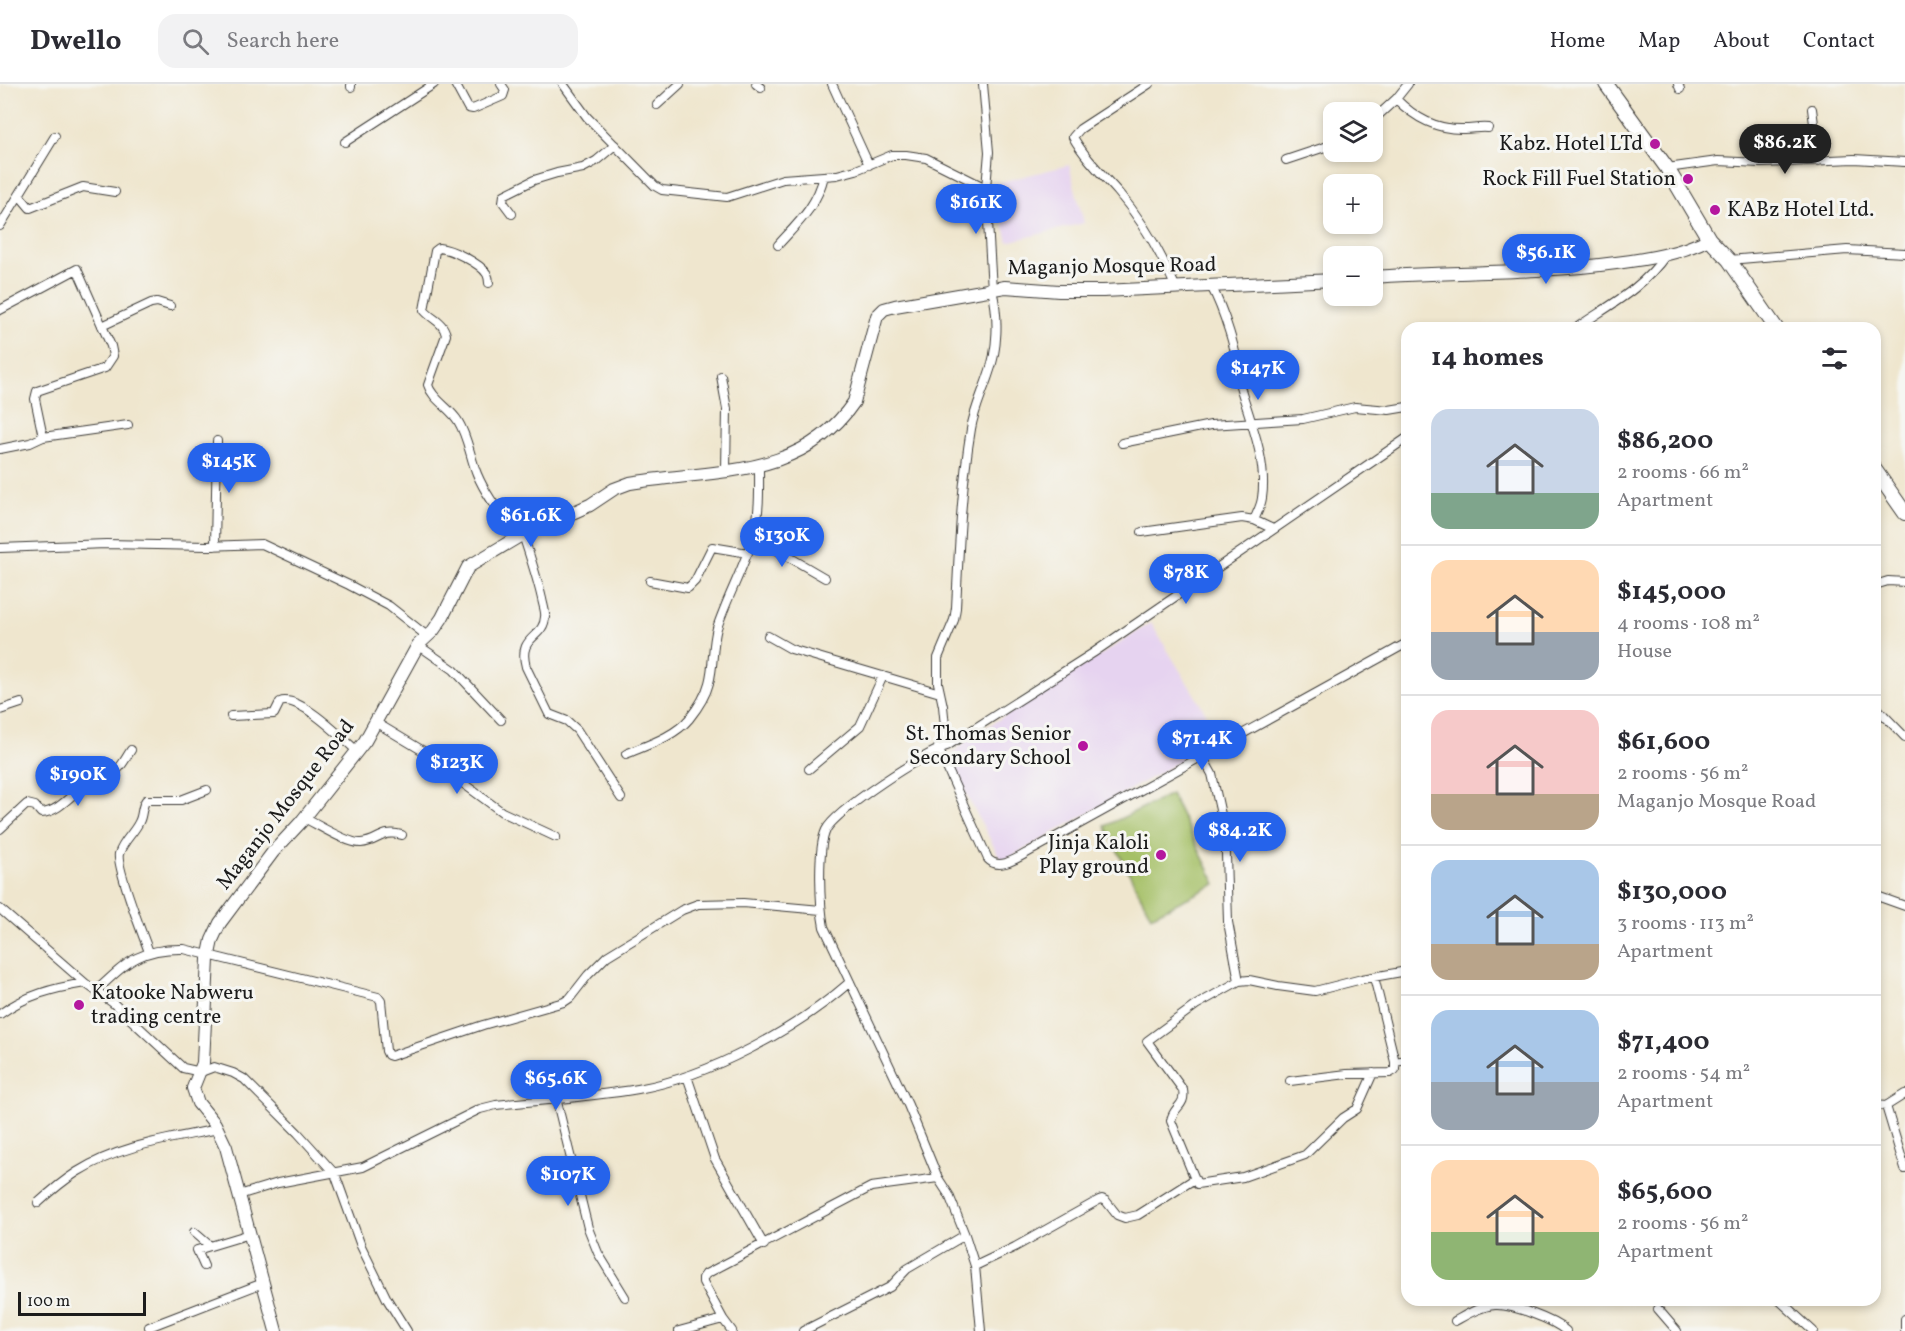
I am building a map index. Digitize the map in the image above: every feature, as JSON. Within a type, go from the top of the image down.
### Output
[{"type":"main road","points":[[1606,84],[1667,168],[1709,239],[1729,260],[1772,322]]},
{"type":"main road","points":[[1881,479],[1905,513]]},
{"type":"street","points":[[345,142],[434,84]]},
{"type":"street","points":[[455,84],[468,108],[473,110],[504,96],[505,90],[501,84]]},
{"type":"street","points":[[563,84],[587,117],[655,186],[670,191],[727,197],[783,179],[837,175],[869,165],[884,157],[906,154],[926,159],[986,188]]},
{"type":"street","points":[[657,105],[680,84]]},
{"type":"street","points":[[832,84],[869,165]]},
{"type":"street","points":[[983,84],[989,152],[986,188],[992,290],[996,304],[995,345],[991,367],[971,429],[956,608],[950,631],[938,658],[938,683],[943,747],[968,818],[988,859],[1000,865],[1015,858],[1401,646]]},
{"type":"street","points":[[1149,84],[1080,129],[1073,137],[1081,151],[1119,193],[1155,243],[1176,288]]},
{"type":"street","points":[[1383,111],[1408,84]]},
{"type":"street","points":[[1396,99],[1412,114],[1441,128],[1488,128]]},
{"type":"street","points":[[1812,109],[1819,161]]},
{"type":"street","points":[[0,226],[55,136]]},
{"type":"street","points":[[512,214],[503,202],[504,195],[534,180],[557,172],[583,168],[596,161],[615,145]]},
{"type":"street","points":[[1286,160],[1323,148]]},
{"type":"street","points":[[1667,168],[1718,161],[1761,163],[1854,159],[1905,162]]},
{"type":"street","points":[[778,245],[811,209],[819,195],[824,177]]},
{"type":"street","points":[[19,195],[30,208],[83,187],[115,192]]},
{"type":"street","points":[[1383,277],[1577,268],[1666,255],[1690,248],[1709,239]]},
{"type":"street","points":[[489,283],[486,272],[469,260],[444,248],[435,251],[424,310],[445,327],[446,335],[428,385],[431,392],[450,409],[458,420],[477,476],[497,510],[521,536],[535,571],[546,617],[542,627],[525,645],[526,667],[549,714],[567,721],[577,730],[621,798]]},
{"type":"street","points":[[1729,260],[1847,250],[1905,253]]},
{"type":"street","points":[[1585,322],[1632,292],[1649,277],[1666,255]]},
{"type":"street","points":[[0,310],[77,269],[113,356],[105,368],[37,391],[35,394],[43,437]]},
{"type":"street","name":"Maganjo Mosque Road","points":[[276,1331],[230,1158],[218,1129],[193,1093],[194,1083],[201,1072],[204,1055],[205,1001],[212,940],[220,923],[273,852],[304,818],[357,751],[418,645],[442,618],[468,567],[521,536],[590,506],[615,489],[630,483],[759,466],[801,451],[846,414],[854,402],[877,316],[884,309],[1005,287],[1070,291],[1323,281]]},
{"type":"street","points":[[1211,286],[1218,299],[1236,354],[1239,367],[1238,379],[1261,454],[1262,500],[1254,520]]},
{"type":"street","points":[[102,326],[151,303],[158,302],[170,306]]},
{"type":"street","points":[[721,376],[727,409],[726,470]]},
{"type":"street","points":[[1122,442],[1202,427],[1303,419],[1355,407],[1389,411],[1401,408]]},
{"type":"street","points":[[0,449],[30,443],[43,437],[128,425]]},
{"type":"street","points":[[214,546],[217,441]]},
{"type":"street","points":[[981,1331],[975,1266],[965,1235],[949,1195],[938,1178],[905,1098],[825,927],[821,910],[824,833],[828,826],[898,771],[943,747],[1045,685],[1401,442]]},
{"type":"street","points":[[626,754],[680,728],[698,705],[709,683],[717,629],[753,536],[759,499],[759,466]]},
{"type":"street","points":[[1142,532],[1242,518],[1254,520],[1273,529]]},
{"type":"street","points":[[753,536],[825,578]]},
{"type":"street","points":[[0,548],[106,544],[214,546],[256,544],[272,547],[389,606],[427,636]]},
{"type":"street","points":[[650,581],[688,588],[695,581],[712,547],[748,553]]},
{"type":"street","points":[[1881,583],[1888,581],[1905,582]]},
{"type":"street","points":[[768,636],[791,649],[940,693]]},
{"type":"street","points":[[418,645],[454,670],[501,720]]},
{"type":"street","points":[[809,769],[860,726],[883,676]]},
{"type":"street","points":[[231,716],[274,714],[280,702],[286,700],[314,712],[357,751]]},
{"type":"street","points":[[0,710],[21,703]]},
{"type":"street","points":[[1881,711],[1905,737]]},
{"type":"street","points":[[375,722],[430,755],[449,773],[502,812],[556,837]]},
{"type":"street","points":[[0,829],[27,804],[35,806],[45,814],[90,781],[120,767],[131,750]]},
{"type":"street","points":[[1202,756],[1212,774],[1222,819],[1226,854],[1228,922],[1239,981]]},
{"type":"street","points":[[149,952],[122,873],[118,857],[120,850],[138,824],[146,800],[181,800],[207,790]]},
{"type":"street","points":[[304,818],[353,842],[366,842],[386,833],[402,836]]},
{"type":"street","points":[[1881,897],[1905,906]]},
{"type":"street","points":[[1896,902],[1905,897]]},
{"type":"street","points":[[96,991],[125,964],[149,952],[162,949],[184,949],[378,997],[381,1001],[386,1051],[391,1056],[483,1025],[564,1002],[607,956],[682,910],[698,904],[743,903],[821,910]]},
{"type":"street","points":[[0,909],[85,983],[113,1004],[183,1068],[201,1072],[214,1068],[232,1073],[244,1079],[285,1119],[335,1174],[360,1246],[406,1331]]},
{"type":"street","points":[[1373,1073],[1357,1109],[1343,1118],[1305,1155],[1235,1179],[1201,1185],[1193,1180],[1172,1121],[1172,1115],[1183,1103],[1183,1090],[1147,1041],[1196,1005],[1239,981],[1249,980],[1315,991],[1374,976],[1401,972]]},
{"type":"street","points":[[1290,1081],[1395,1070],[1374,976]]},
{"type":"street","points":[[238,1195],[278,1183],[363,1167],[480,1109],[639,1089],[687,1076],[740,1053],[791,1025],[824,1005],[850,982]]},
{"type":"street","points":[[0,1014],[27,997],[85,983]]},
{"type":"street","points":[[1395,1062],[1401,1061]]},
{"type":"street","points":[[687,1076],[715,1159],[764,1245]]},
{"type":"street","points":[[1881,1106],[1886,1106],[1905,1094]]},
{"type":"street","points":[[556,1098],[588,1228],[598,1253],[625,1297]]},
{"type":"street","points":[[1886,1106],[1905,1169]]},
{"type":"street","points":[[38,1203],[79,1171],[115,1153],[218,1129]]},
{"type":"street","points":[[732,1331],[703,1282],[706,1274],[871,1187],[938,1178]]},
{"type":"street","points":[[975,1266],[1015,1247],[1099,1200],[1106,1201],[1117,1215],[1131,1217],[1193,1180]]},
{"type":"street","points":[[194,1232],[209,1245]]},
{"type":"street","points":[[204,1266],[197,1250],[250,1234]]},
{"type":"street","points":[[803,1331],[890,1287],[907,1269],[965,1235]]},
{"type":"street","points":[[149,1327],[263,1283]]},
{"type":"street","points":[[1455,1321],[1471,1312],[1492,1306]]},
{"type":"street","points":[[1499,1306],[1541,1316],[1566,1331]]},
{"type":"street","points":[[1786,1306],[1813,1331]]},
{"type":"street","points":[[1658,1309],[1677,1331]]},
{"type":"street","points":[[679,1331],[723,1319]]},
{"type":"street","points":[[1905,1319],[1905,1330]]},
{"type":"shaded area","points":[[1069,165],[1084,223],[1008,242],[993,184]]},
{"type":"shaded area","name":"St. Thomas Senior Secondary School","points":[[1151,623],[1221,738],[1002,862],[953,769],[952,754],[968,739]]},
{"type":"green space","name":"Jinja Kaloli Play ground","points":[[1171,794],[1216,884],[1151,916],[1105,826]]},
{"type":"place","name":"Kabz. Hotel LTd","points":[[1655,144]]},
{"type":"place","name":"Rock Fill Fuel Station","points":[[1688,179]]},
{"type":"place","name":"KABz Hotel Ltd.","points":[[1715,210]]},
{"type":"place","name":"St. Thomas Senior Secondary School","points":[[1083,746]]},
{"type":"place","name":"Jinja Kaloli Play ground","points":[[1161,855]]},
{"type":"place","name":"Katooke Nabweru trading centre","points":[[79,1005]]}]
